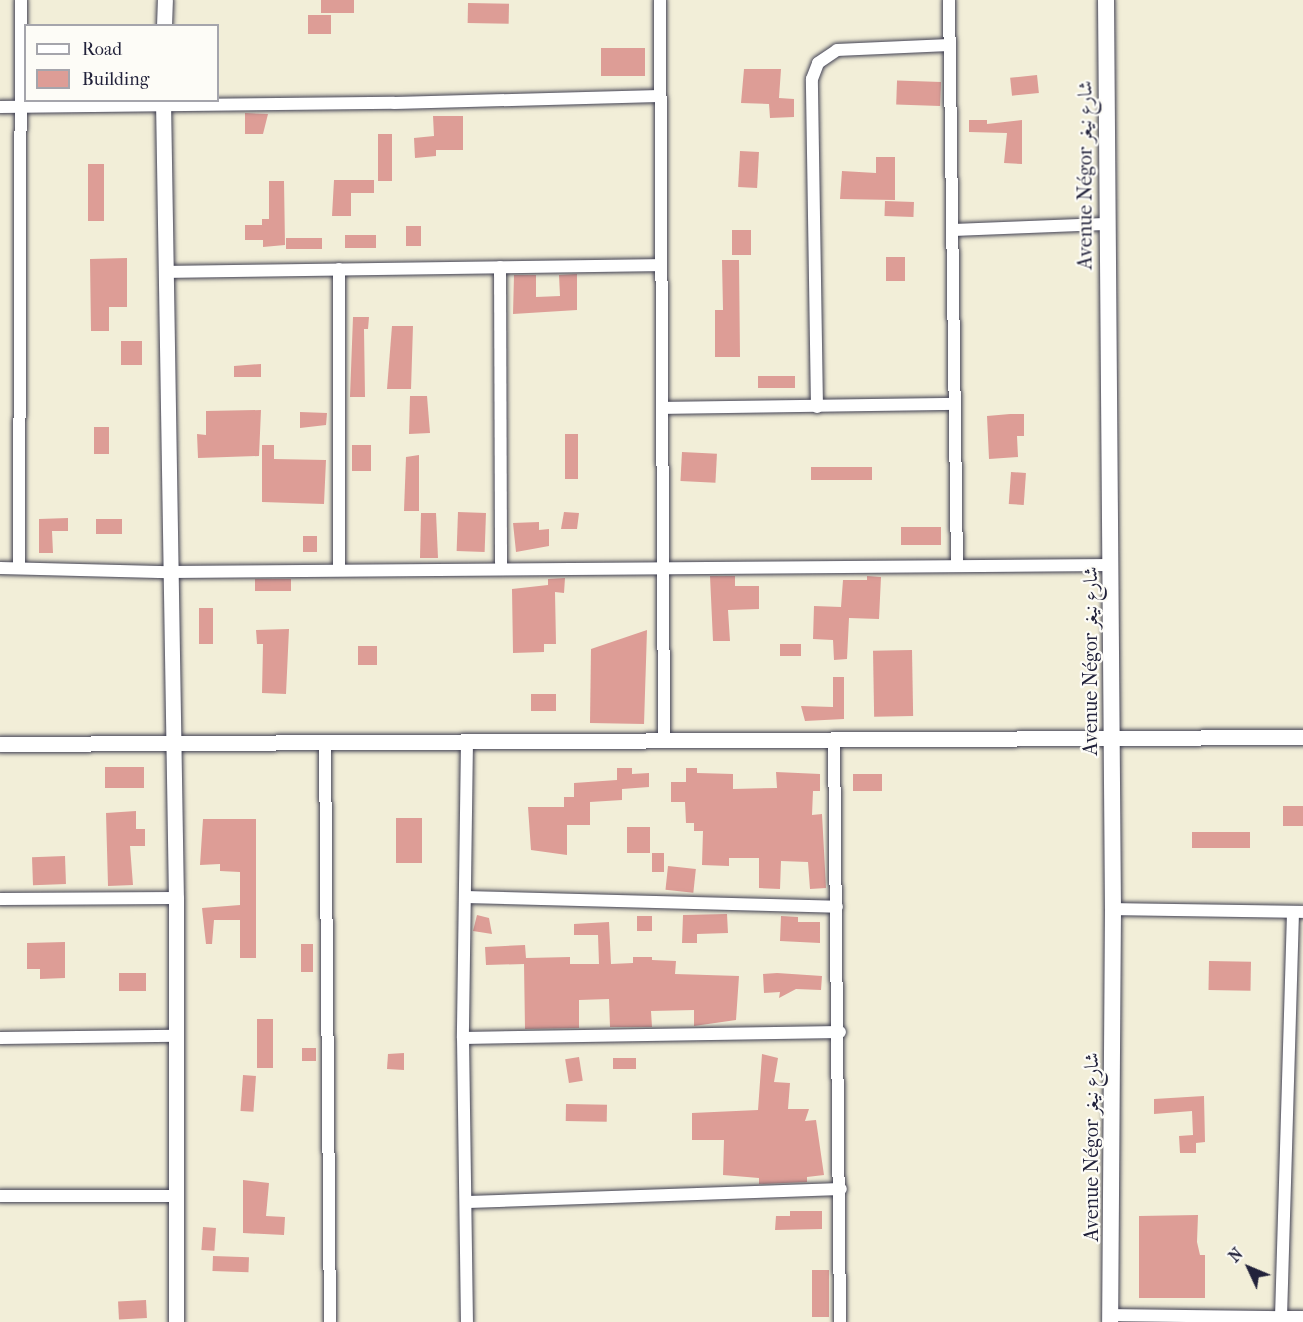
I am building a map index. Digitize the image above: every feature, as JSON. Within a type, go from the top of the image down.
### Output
[{"type":"main road","name":"Avenue Négor شارع نيغر","points":[[1106,0],[1105,224],[1111,565],[1113,909],[1111,1319]]},
{"type":"street","points":[[19,568],[21,0]]},
{"type":"street","points":[[164,24],[165,0]]},
{"type":"street","points":[[660,0],[659,96],[665,566],[664,738]]},
{"type":"street","points":[[949,0],[957,564]]},
{"type":"street","points":[[817,407],[812,79],[818,63],[837,50],[949,45]]},
{"type":"street","points":[[0,107],[659,96]]},
{"type":"street","points":[[162,103],[167,272],[169,572],[176,898],[176,1322]]},
{"type":"street","points":[[953,230],[1105,224]]},
{"type":"street","points":[[167,272],[661,265]]},
{"type":"street","points":[[500,267],[501,568]]},
{"type":"street","points":[[339,269],[339,570]]},
{"type":"street","points":[[663,408],[954,404]]},
{"type":"street","points":[[0,568],[169,572],[665,566],[1111,565]]},
{"type":"street","points":[[0,744],[173,746],[664,738],[1303,737]]},
{"type":"street","points":[[834,738],[840,1032],[840,1322]]},
{"type":"street","points":[[467,741],[463,1038],[468,1202],[467,1322]]},
{"type":"street","points":[[325,742],[330,1322]]},
{"type":"street","points":[[465,897],[837,907]]},
{"type":"street","points":[[0,899],[176,898]]},
{"type":"street","points":[[1113,909],[1298,912],[1281,1317]]},
{"type":"street","points":[[463,1038],[840,1032]]},
{"type":"street","points":[[0,1038],[176,1036]]},
{"type":"street","points":[[468,1202],[840,1189]]},
{"type":"street","points":[[0,1196],[177,1196]]},
{"type":"street","points":[[1111,1319],[1303,1317]]},
{"type":"building","points":[[321,0],[354,0],[354,13],[321,13]]},
{"type":"building","points":[[468,3],[509,4],[509,24],[468,23]]},
{"type":"building","points":[[308,15],[331,15],[331,34],[308,34]]},
{"type":"building","points":[[601,48],[645,48],[645,76],[601,76]]},
{"type":"building","points":[[744,69],[781,69],[779,98],[794,99],[794,117],[770,118],[769,104],[741,103]]},
{"type":"building","points":[[1037,75],[1039,93],[1012,96],[1010,78]]},
{"type":"building","points":[[897,80],[941,82],[940,106],[896,104]]},
{"type":"building","points":[[245,113],[268,114],[263,134],[245,134]]},
{"type":"building","points":[[433,116],[463,116],[463,150],[436,150],[436,156],[415,158],[414,138],[434,136]]},
{"type":"building","points":[[969,120],[987,120],[987,124],[1022,120],[1022,164],[1004,163],[1007,133],[969,132]]},
{"type":"building","points":[[378,134],[392,134],[392,181],[378,181]]},
{"type":"building","points":[[740,151],[759,152],[757,188],[738,187]]},
{"type":"building","points":[[876,157],[895,157],[895,200],[840,199],[842,171],[876,173]]},
{"type":"building","points":[[88,164],[104,164],[104,221],[88,221]]},
{"type":"building","points":[[334,180],[374,180],[374,193],[351,193],[351,216],[332,216]]},
{"type":"building","points":[[269,181],[284,181],[285,245],[263,247],[263,240],[245,240],[245,225],[262,225],[262,219],[269,219]]},
{"type":"building","points":[[885,201],[914,202],[913,217],[884,216]]},
{"type":"building","points":[[406,226],[421,226],[421,246],[406,246]]},
{"type":"building","points":[[732,230],[751,230],[751,255],[732,255]]},
{"type":"building","points":[[345,235],[376,235],[376,248],[345,248]]},
{"type":"building","points":[[286,238],[322,238],[322,249],[286,249]]},
{"type":"building","points":[[886,257],[905,257],[905,281],[886,281]]},
{"type":"building","points":[[127,258],[127,307],[109,307],[109,331],[91,331],[90,259]]},
{"type":"building","points":[[722,260],[739,260],[740,357],[715,357],[715,310],[723,310]]},
{"type":"building","points":[[577,274],[577,310],[513,314],[514,275],[536,275],[536,297],[560,296],[559,275]]},
{"type":"building","points":[[353,317],[369,317],[368,329],[364,329],[365,397],[350,397]]},
{"type":"building","points":[[392,326],[413,326],[411,389],[387,389]]},
{"type":"building","points":[[121,341],[142,341],[142,365],[121,365]]},
{"type":"building","points":[[261,364],[261,377],[234,377],[234,366]]},
{"type":"building","points":[[758,376],[795,376],[795,388],[758,388]]},
{"type":"building","points":[[410,396],[427,396],[430,433],[409,434]]},
{"type":"building","points":[[261,410],[259,456],[198,458],[197,434],[206,435],[206,411]]},
{"type":"building","points":[[300,412],[327,413],[326,425],[300,428]]},
{"type":"building","points":[[1024,414],[1024,436],[1017,436],[1018,457],[989,459],[987,416]]},
{"type":"building","points":[[94,427],[109,427],[109,454],[94,454]]},
{"type":"building","points":[[565,434],[578,434],[578,479],[565,479]]},
{"type":"building","points":[[262,445],[274,445],[274,459],[326,460],[324,504],[262,502]]},
{"type":"building","points":[[352,445],[371,445],[371,471],[352,471]]},
{"type":"building","points":[[682,452],[717,454],[715,483],[680,481]]},
{"type":"building","points":[[419,455],[419,511],[404,511],[406,457]]},
{"type":"building","points":[[811,467],[872,467],[872,480],[811,480]]},
{"type":"building","points":[[1011,472],[1026,473],[1024,505],[1009,504]]},
{"type":"building","points":[[458,512],[486,513],[485,552],[457,551]]},
{"type":"building","points":[[564,512],[579,513],[577,529],[561,529]]},
{"type":"building","points":[[421,513],[436,513],[438,558],[420,558]]},
{"type":"building","points":[[68,518],[68,531],[52,531],[53,553],[39,553],[39,519]]},
{"type":"building","points":[[96,519],[122,519],[122,534],[96,534]]},
{"type":"building","points":[[539,522],[539,530],[549,529],[549,546],[516,552],[513,523]]},
{"type":"building","points":[[901,527],[941,527],[941,545],[901,545]]},
{"type":"building","points":[[303,536],[317,536],[317,552],[303,552]]},
{"type":"building","points":[[710,576],[735,576],[735,586],[759,586],[759,609],[728,610],[730,641],[713,641]]},
{"type":"building","points":[[867,576],[881,577],[879,619],[849,618],[847,659],[834,660],[833,640],[813,639],[814,606],[841,607],[843,580],[867,580]]},
{"type":"building","points":[[565,578],[564,593],[555,592],[556,644],[544,644],[544,652],[513,653],[512,589],[548,585],[548,579]]},
{"type":"building","points":[[255,579],[291,579],[291,591],[255,591]]},
{"type":"building","points":[[199,608],[213,608],[213,644],[199,644]]},
{"type":"building","points":[[289,629],[286,694],[262,693],[263,644],[257,644],[256,630]]},
{"type":"building","points":[[647,630],[644,724],[590,723],[591,649]]},
{"type":"building","points":[[780,644],[801,644],[801,656],[780,656]]},
{"type":"building","points":[[358,646],[377,646],[377,665],[358,665]]},
{"type":"building","points":[[912,650],[913,716],[874,717],[873,651]]},
{"type":"building","points":[[833,677],[844,677],[844,719],[805,721],[801,706],[833,707]]},
{"type":"building","points":[[531,694],[556,694],[556,711],[531,711]]},
{"type":"building","points":[[105,767],[144,767],[144,788],[105,788]]},
{"type":"building","points":[[617,768],[632,768],[632,774],[649,773],[649,787],[622,789],[622,800],[590,802],[590,825],[567,825],[567,855],[531,850],[528,807],[564,807],[564,797],[574,797],[574,783],[617,780]]},
{"type":"building","points":[[686,768],[697,768],[697,773],[733,774],[733,789],[777,788],[776,772],[820,774],[820,791],[813,791],[812,815],[822,814],[826,888],[810,889],[808,862],[781,861],[780,889],[759,888],[759,858],[729,858],[729,866],[702,865],[703,831],[694,831],[694,823],[686,823],[685,802],[671,802],[671,782],[686,782]]},
{"type":"building","points":[[853,774],[882,774],[882,791],[853,791]]},
{"type":"building","points":[[1283,806],[1303,806],[1303,826],[1283,826]]},
{"type":"building","points":[[136,811],[136,829],[145,829],[145,846],[130,846],[133,885],[108,886],[106,813]]},
{"type":"building","points":[[396,818],[422,818],[422,863],[396,863]]},
{"type":"building","points":[[203,819],[256,819],[256,958],[240,958],[240,920],[214,920],[212,944],[206,944],[202,908],[240,905],[240,872],[220,871],[220,864],[200,865]]},
{"type":"building","points":[[627,827],[650,827],[650,853],[627,853]]},
{"type":"building","points":[[1192,832],[1250,832],[1250,848],[1192,848]]},
{"type":"building","points":[[652,853],[664,853],[664,872],[652,872]]},
{"type":"building","points":[[65,856],[66,884],[33,885],[32,857]]},
{"type":"building","points":[[668,866],[696,869],[693,893],[665,890]]},
{"type":"building","points":[[727,914],[728,933],[697,934],[697,943],[682,943],[683,915]]},
{"type":"building","points":[[477,915],[489,918],[492,934],[473,931]]},
{"type":"building","points":[[637,916],[652,916],[652,931],[637,931]]},
{"type":"building","points":[[781,916],[798,917],[798,922],[820,922],[820,943],[780,941]]},
{"type":"building","points":[[609,922],[611,964],[633,963],[633,957],[652,957],[652,960],[676,961],[675,974],[739,976],[736,1020],[694,1026],[694,1010],[651,1011],[652,1027],[610,1027],[609,999],[579,1000],[579,1028],[525,1029],[524,964],[486,965],[485,947],[525,945],[526,958],[570,957],[570,964],[599,964],[598,935],[574,935],[574,924]]},
{"type":"building","points":[[65,942],[65,978],[40,979],[40,969],[27,969],[27,943]]},
{"type":"building","points":[[301,944],[313,944],[313,972],[301,972]]},
{"type":"building","points":[[1209,961],[1251,962],[1250,991],[1208,990]]},
{"type":"building","points":[[119,973],[146,973],[146,991],[119,991]]},
{"type":"building","points":[[763,974],[822,976],[821,990],[796,989],[779,998],[780,992],[764,993]]},
{"type":"building","points":[[257,1019],[273,1019],[273,1068],[257,1068]]},
{"type":"building","points":[[302,1048],[316,1048],[316,1061],[302,1061]]},
{"type":"building","points":[[404,1053],[404,1070],[387,1069],[388,1054]]},
{"type":"building","points":[[762,1054],[778,1058],[774,1082],[790,1083],[788,1109],[809,1109],[805,1121],[816,1120],[824,1175],[807,1177],[807,1182],[759,1184],[759,1178],[723,1175],[724,1140],[692,1140],[692,1113],[758,1110]]},
{"type":"building","points":[[579,1057],[583,1081],[569,1083],[565,1059]]},
{"type":"building","points":[[613,1058],[636,1058],[636,1069],[613,1069]]},
{"type":"building","points":[[243,1075],[256,1076],[253,1112],[240,1111]]},
{"type":"building","points":[[1204,1096],[1205,1142],[1196,1143],[1196,1153],[1180,1153],[1179,1136],[1193,1135],[1192,1111],[1154,1114],[1154,1099]]},
{"type":"building","points":[[566,1104],[607,1105],[607,1122],[566,1121]]},
{"type":"building","points":[[243,1180],[269,1183],[266,1216],[285,1217],[284,1235],[243,1233]]},
{"type":"building","points":[[790,1211],[822,1211],[822,1229],[775,1230],[776,1216],[790,1216]]},
{"type":"building","points":[[1198,1215],[1197,1242],[1200,1255],[1205,1255],[1205,1298],[1139,1298],[1139,1216]]},
{"type":"building","points":[[203,1227],[216,1228],[214,1251],[201,1250]]},
{"type":"building","points":[[213,1256],[249,1257],[248,1272],[212,1271]]},
{"type":"building","points":[[812,1270],[829,1270],[829,1317],[812,1317]]},
{"type":"building","points":[[146,1300],[147,1318],[119,1319],[118,1301]]}]
